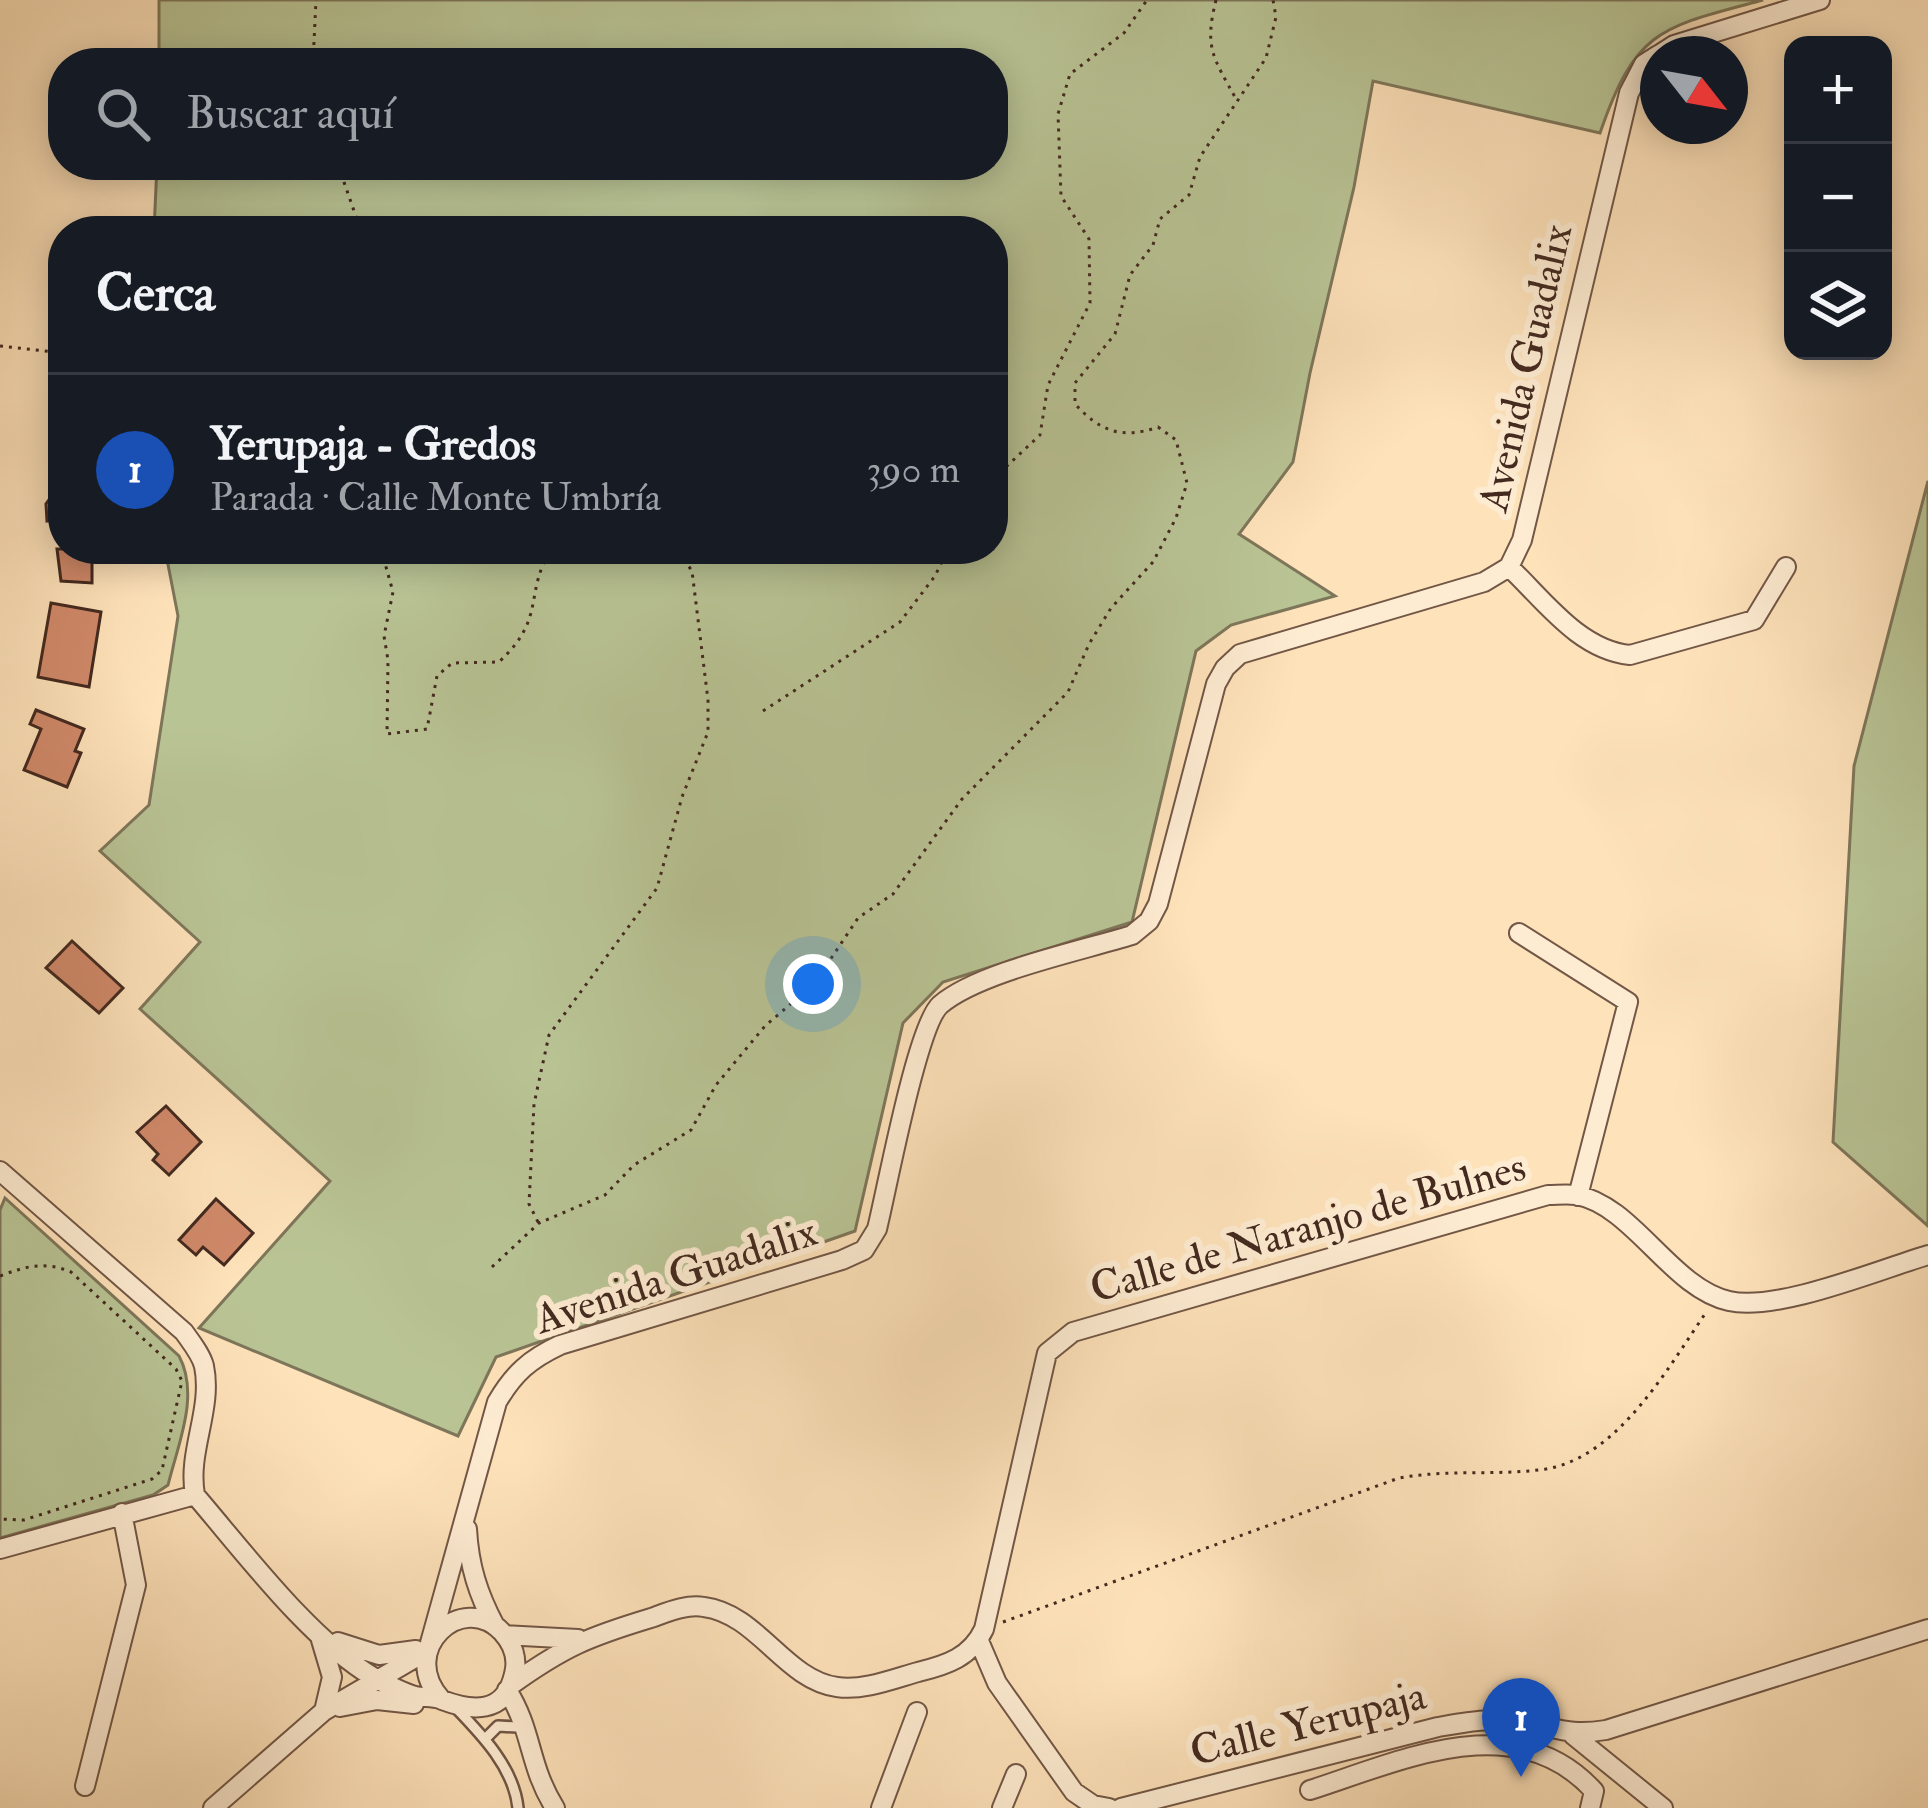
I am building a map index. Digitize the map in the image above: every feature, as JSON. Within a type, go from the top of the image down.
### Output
[{"type":"street","name":"Avenida Guadalix","points":[[1704,36],[1820,0]]},
{"type":"street","name":"Avenida Guadalix","points":[[428,1647],[497,1402],[512,1376],[532,1358],[560,1345],[864,1250],[877,1228],[923,1041],[936,1008],[968,986],[1132,935],[1149,921],[1158,904],[1216,684],[1225,668],[1240,654],[1484,582],[1509,567],[1522,540],[1629,93],[1640,72]]},
{"type":"street","points":[[1509,567],[1588,642],[1630,655],[1754,620],[1786,567]]},
{"type":"street","points":[[1520,933],[1628,1002],[1578,1196]]},
{"type":"street","points":[[0,1171],[184,1332],[203,1362],[206,1395],[190,1470],[195,1495],[336,1650],[377,1680],[414,1696],[481,1708],[583,1638]]},
{"type":"street","name":"Calle de Naranjo de Bulnes","points":[[982,1635],[1047,1353],[1072,1332],[1548,1195],[1578,1196],[1602,1206],[1694,1283],[1717,1296]]},
{"type":"street","points":[[1717,1296],[1766,1304],[1928,1255]]},
{"type":"street","points":[[0,1549],[195,1495]]},
{"type":"street","points":[[85,1786],[136,1585],[122,1513]]},
{"type":"street","name":"Avenida Guadalix","points":[[466,1519],[477,1589],[500,1630]]},
{"type":"street","points":[[213,1808],[324,1711],[428,1647],[439,1631],[458,1621],[483,1621],[544,1640],[583,1638],[691,1606],[727,1613],[808,1675],[833,1687],[859,1687],[956,1661],[982,1635],[997,1683],[1074,1792],[1093,1805],[1109,1808]]},
{"type":"street","name":"Calle Yerupaja","points":[[1120,1808],[1438,1726],[1479,1720],[1521,1722],[1573,1735],[1606,1730],[1928,1629]]},
{"type":"street","points":[[500,1630],[515,1659],[507,1690],[517,1716],[525,1772],[542,1808]]},
{"type":"street","points":[[318,1631],[354,1650],[379,1655],[428,1647]]},
{"type":"street","points":[[318,1631],[332,1677],[324,1711]]},
{"type":"street","points":[[428,1647],[427,1677],[448,1703]]},
{"type":"street","points":[[956,1661],[997,1683]]},
{"type":"street","points":[[507,1690],[525,1719],[532,1765],[555,1808]]},
{"type":"street","points":[[324,1711],[377,1700],[448,1703]]},
{"type":"street","points":[[881,1808],[917,1712]]},
{"type":"street","points":[[1573,1735],[1663,1808]]},
{"type":"street","points":[[1310,1790],[1439,1749],[1490,1744],[1533,1751],[1575,1771],[1594,1791],[1590,1808]]},
{"type":"street","points":[[1002,1808],[1016,1774]]},
{"type":"lane","points":[[448,1703],[485,1739],[508,1774],[518,1808]]},
{"type":"lane","points":[[485,1739],[498,1726],[517,1727]]},
{"type":"path","points":[[314,48],[316,0]]},
{"type":"path","points":[[1008,465],[1040,435],[1048,385],[1090,303],[1089,239],[1061,196],[1058,114],[1070,74],[1124,33],[1147,0]]},
{"type":"path","points":[[1216,0],[1207,36],[1237,101]]},
{"type":"path","points":[[492,1267],[539,1223],[604,1195],[634,1165],[691,1130],[716,1085],[765,1026],[814,984],[858,918],[892,894],[962,799],[1067,692],[1111,608],[1153,562],[1176,518],[1187,483],[1176,440],[1158,427],[1118,435],[1092,423],[1075,404],[1075,383],[1115,334],[1130,275],[1153,245],[1160,219],[1189,195],[1200,157],[1265,58],[1276,17],[1273,0]]},
{"type":"path","points":[[343,180],[356,216]]},
{"type":"path","points":[[0,346],[48,351]]},
{"type":"path","points":[[385,564],[393,592],[384,636],[387,734],[427,729],[437,676],[452,663],[499,662],[519,644],[532,621],[542,564]]},
{"type":"path","points":[[539,1223],[529,1204],[534,1104],[549,1035],[657,887],[682,797],[709,731],[692,571],[687,564]]},
{"type":"path","points":[[763,711],[900,622],[941,564]]},
{"type":"path","points":[[0,1276],[27,1266],[52,1264],[71,1272],[176,1369],[182,1381],[162,1470],[152,1479],[24,1520],[0,1519]]},
{"type":"path","points":[[982,1635],[1399,1478],[1552,1468],[1585,1453],[1642,1407],[1717,1296]]},
{"type":"green space","points":[[159,0],[1763,0],[1700,17],[1659,36],[1640,36],[1640,53],[1626,72],[1600,133],[1373,81],[1293,462],[1239,534],[1335,596],[1231,625],[1196,651],[1132,922],[943,982],[903,1023],[855,1231],[496,1357],[458,1436],[199,1328],[330,1181],[140,1009],[200,942],[100,851],[149,805],[178,616],[168,564],[1008,564],[1008,216],[155,216],[156,180],[1008,180],[1008,48],[159,48]]},
{"type":"green space","points":[[1928,481],[1928,1226],[1833,1142],[1854,766]]},
{"type":"green space","points":[[5,1198],[179,1356],[188,1387],[168,1485],[153,1495],[0,1538],[0,1210]]},
{"type":"building","points":[[59,564],[92,564],[92,583],[61,581]]},
{"type":"building","points":[[51,603],[101,612],[89,687],[38,677]]},
{"type":"building","points":[[36,710],[84,729],[75,751],[81,753],[67,787],[24,770],[41,729],[30,724]]},
{"type":"building","points":[[72,941],[123,988],[99,1013],[46,968]]},
{"type":"building","points":[[166,1106],[201,1142],[169,1175],[153,1160],[158,1154],[137,1132]]},
{"type":"building","points":[[216,1199],[253,1233],[224,1265],[203,1247],[196,1255],[179,1240]]},
{"type":"place","name":"Yerupaja - Gredos","points":[[1521,1777]]}]
